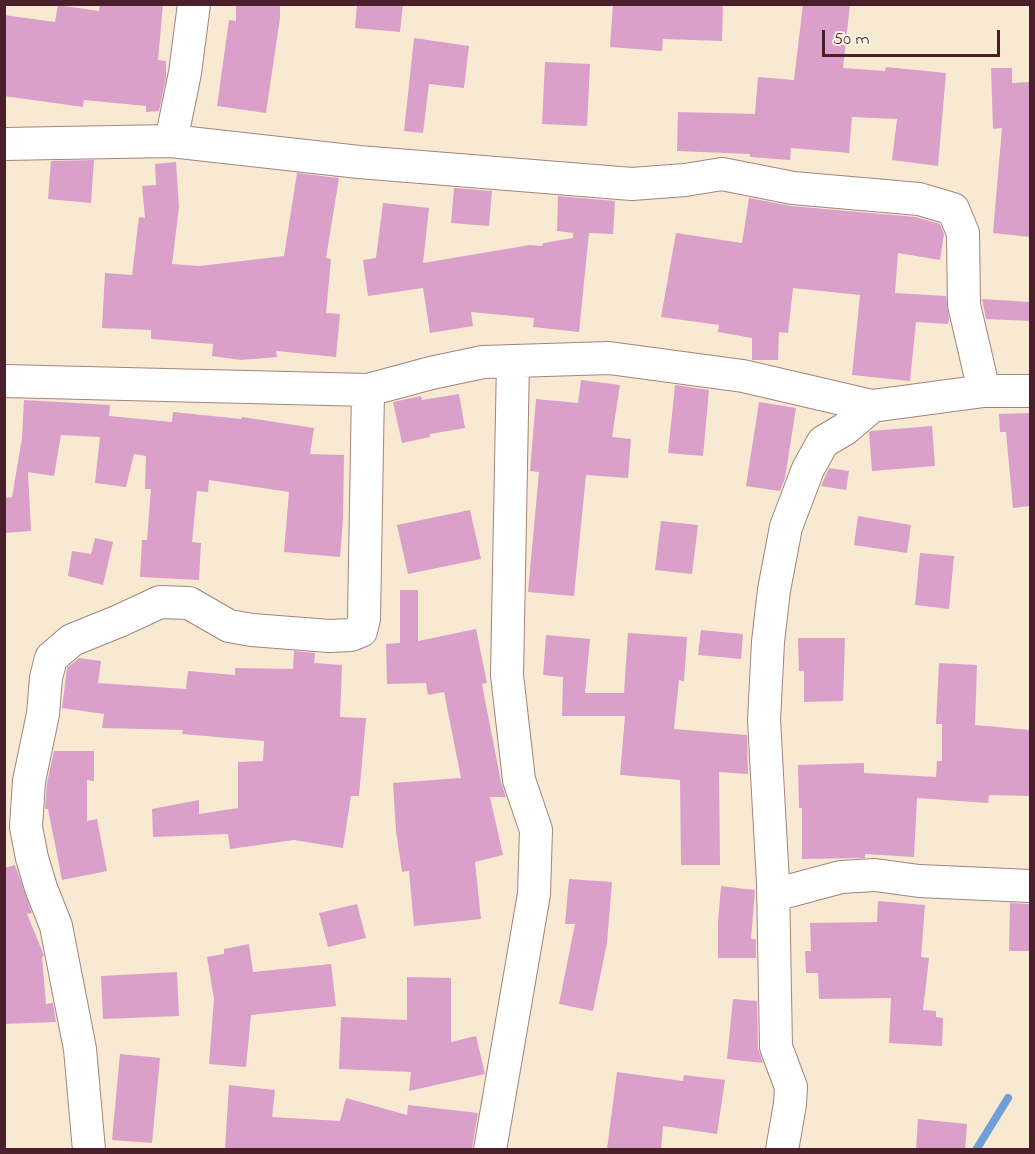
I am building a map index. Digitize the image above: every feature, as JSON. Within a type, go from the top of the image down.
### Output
[{"type":"street","points":[[171,141],[188,56],[194,4]]},
{"type":"street","points":[[4,144],[171,141],[360,162],[632,184],[722,174],[793,188],[927,201],[953,209],[963,233],[964,305],[984,391]]},
{"type":"street","points":[[4,381],[368,390],[483,362],[609,357],[743,376],[872,406],[984,391],[1030,391]]},
{"type":"street","points":[[490,1149],[534,894],[536,830],[519,780],[507,675],[513,361]]},
{"type":"street","points":[[89,1149],[80,1049],[56,926],[32,858],[26,827],[29,781],[44,714],[46,678],[51,658],[72,640],[160,602],[189,603],[229,626],[252,630],[329,636],[351,635],[361,631],[364,620],[368,390]]},
{"type":"street","points":[[782,1149],[791,1087],[776,1047],[774,895],[764,730],[764,684],[774,590],[786,527],[808,469],[823,442],[845,429],[872,406]]},
{"type":"street","points":[[774,895],[841,877],[875,875],[919,881],[1030,886]]},
{"type":"building","points":[[100,4],[163,4],[158,60],[166,61],[166,78],[159,111],[146,112],[146,106],[84,100],[83,107],[4,96],[4,15],[55,22],[58,5],[99,11]]},
{"type":"building","points":[[236,4],[280,4],[266,113],[217,106],[229,20],[236,21]]},
{"type":"building","points":[[357,4],[403,4],[400,32],[355,28]]},
{"type":"building","points":[[613,4],[723,4],[722,41],[663,39],[662,51],[610,47]]},
{"type":"building","points":[[803,4],[850,4],[843,68],[885,71],[886,67],[946,73],[938,166],[892,160],[897,119],[852,117],[849,153],[791,148],[790,160],[750,157],[750,154],[677,151],[678,112],[755,114],[758,77],[794,80]]},
{"type":"building","points":[[414,38],[469,46],[464,88],[429,84],[423,133],[404,131]]},
{"type":"building","points":[[545,62],[590,64],[587,126],[542,124]]},
{"type":"building","points":[[991,68],[1012,68],[1012,83],[1030,82],[1030,237],[993,233],[1002,128],[993,129]]},
{"type":"building","points":[[94,160],[91,203],[48,199],[51,161]]},
{"type":"building","points":[[176,162],[179,207],[172,264],[200,266],[284,256],[297,173],[339,178],[326,258],[331,259],[326,313],[340,314],[336,357],[276,351],[277,357],[241,360],[212,356],[213,344],[151,339],[151,330],[102,328],[105,273],[132,275],[139,217],[145,218],[142,186],[156,185],[155,164]]},
{"type":"building","points":[[454,188],[492,191],[489,226],[451,223]]},
{"type":"building","points":[[558,196],[615,201],[613,234],[589,233],[579,332],[533,327],[534,318],[471,312],[473,326],[430,333],[423,288],[368,296],[363,260],[376,258],[383,203],[429,208],[423,263],[530,245],[542,246],[543,243],[573,238],[573,233],[557,231]]},
{"type":"building","points":[[749,198],[791,206],[916,217],[940,224],[944,234],[940,260],[898,253],[895,293],[946,296],[949,319],[948,324],[916,322],[910,381],[852,375],[860,295],[793,288],[788,333],[779,332],[778,360],[752,360],[752,338],[718,332],[719,325],[661,317],[676,233],[742,243]]},
{"type":"building","points":[[982,299],[1030,302],[1030,321],[986,319]]},
{"type":"building","points":[[581,380],[620,385],[612,437],[631,439],[628,478],[586,475],[574,596],[528,592],[539,472],[530,471],[536,399],[578,403]]},
{"type":"building","points":[[675,385],[709,390],[703,456],[668,453]]},
{"type":"building","points":[[459,394],[465,428],[430,434],[430,437],[402,443],[393,402],[421,396],[422,400]]},
{"type":"building","points":[[24,400],[110,405],[109,416],[172,422],[173,412],[241,419],[242,417],[314,428],[310,454],[344,455],[340,557],[284,552],[289,492],[209,480],[208,492],[197,491],[192,542],[201,543],[199,580],[140,577],[142,540],[147,540],[151,489],[145,489],[146,456],[134,454],[126,487],[95,483],[100,437],[61,435],[54,476],[28,472],[31,531],[4,533],[4,498],[12,497],[22,438]]},
{"type":"building","points":[[759,402],[796,408],[785,478],[780,491],[746,486]]},
{"type":"building","points":[[1030,413],[1030,506],[1013,508],[1006,432],[1000,432],[999,414]]},
{"type":"building","points":[[932,426],[935,466],[872,471],[869,432]]},
{"type":"building","points":[[829,468],[849,471],[846,490],[821,486]]},
{"type":"building","points":[[470,510],[481,559],[408,574],[397,525]]},
{"type":"building","points":[[858,516],[911,525],[907,553],[854,545]]},
{"type":"building","points":[[661,521],[698,525],[692,574],[655,570]]},
{"type":"building","points":[[95,538],[113,542],[103,585],[68,576],[72,551],[91,554]]},
{"type":"building","points":[[920,553],[954,556],[949,609],[915,605]]},
{"type":"building","points":[[400,590],[418,590],[418,641],[476,629],[487,683],[482,684],[506,797],[490,797],[503,855],[475,862],[481,919],[414,926],[409,871],[402,872],[396,831],[393,783],[461,778],[444,692],[428,695],[426,683],[387,684],[386,644],[400,643]]},
{"type":"building","points":[[701,630],[743,634],[741,659],[698,655]]},
{"type":"building","points":[[628,633],[687,637],[684,681],[679,680],[674,729],[747,735],[748,774],[719,772],[720,865],[681,865],[680,780],[620,775],[625,716],[562,716],[563,677],[543,675],[546,635],[590,639],[585,693],[624,693]]},
{"type":"building","points":[[798,638],[845,638],[843,701],[804,702],[804,671],[799,671]]},
{"type":"building","points":[[294,651],[315,653],[314,663],[342,665],[340,717],[366,718],[359,796],[351,796],[343,848],[294,840],[230,849],[228,834],[153,837],[152,809],[199,800],[199,814],[238,808],[238,762],[263,761],[264,741],[182,734],[183,730],[102,728],[104,714],[62,708],[67,668],[79,658],[101,661],[98,683],[186,689],[188,671],[235,675],[235,668],[293,669]]},
{"type":"building","points":[[939,663],[977,665],[975,725],[1030,730],[1030,796],[989,795],[988,803],[917,798],[914,857],[865,854],[865,858],[802,859],[802,808],[799,808],[798,765],[864,763],[864,773],[936,777],[937,761],[942,761],[942,724],[936,724]]},
{"type":"building","points":[[54,751],[94,751],[94,781],[87,780],[87,821],[97,819],[107,871],[62,880],[48,809],[45,809],[47,783]]},
{"type":"building","points":[[15,865],[32,913],[27,914],[44,956],[42,957],[46,1004],[53,1003],[56,1022],[4,1024],[4,868]]},
{"type":"building","points":[[569,879],[612,882],[607,943],[593,1011],[559,1004],[575,924],[565,924]]},
{"type":"building","points":[[721,886],[755,890],[751,939],[756,939],[756,958],[718,958]]},
{"type":"building","points":[[878,901],[925,905],[921,957],[929,958],[923,1010],[936,1011],[936,1017],[943,1018],[942,1046],[889,1043],[891,998],[819,999],[818,973],[806,973],[805,951],[811,951],[810,923],[877,922]]},
{"type":"building","points":[[1010,903],[1030,904],[1030,951],[1009,951]]},
{"type":"building","points":[[357,904],[366,938],[328,947],[319,913]]},
{"type":"building","points":[[249,944],[253,972],[331,964],[336,1006],[251,1015],[246,1067],[209,1064],[214,999],[207,957],[224,954],[224,949]]},
{"type":"building","points":[[177,972],[179,1016],[103,1019],[101,976]]},
{"type":"building","points":[[407,977],[451,978],[451,1042],[476,1036],[485,1074],[409,1091],[411,1072],[339,1069],[341,1017],[407,1020]]},
{"type":"building","points":[[733,999],[757,1001],[758,1048],[763,1063],[727,1059]]},
{"type":"building","points":[[120,1054],[160,1058],[152,1143],[112,1140]]},
{"type":"building","points":[[617,1072],[683,1081],[684,1075],[725,1080],[717,1134],[663,1126],[661,1149],[607,1149]]},
{"type":"building","points":[[229,1085],[275,1090],[272,1117],[340,1121],[346,1098],[407,1115],[408,1105],[478,1113],[472,1149],[225,1149]]},
{"type":"building","points":[[918,1119],[967,1124],[965,1149],[916,1149]]},
{"type":"waterway","points":[[976,1150],[1008,1098]]}]
